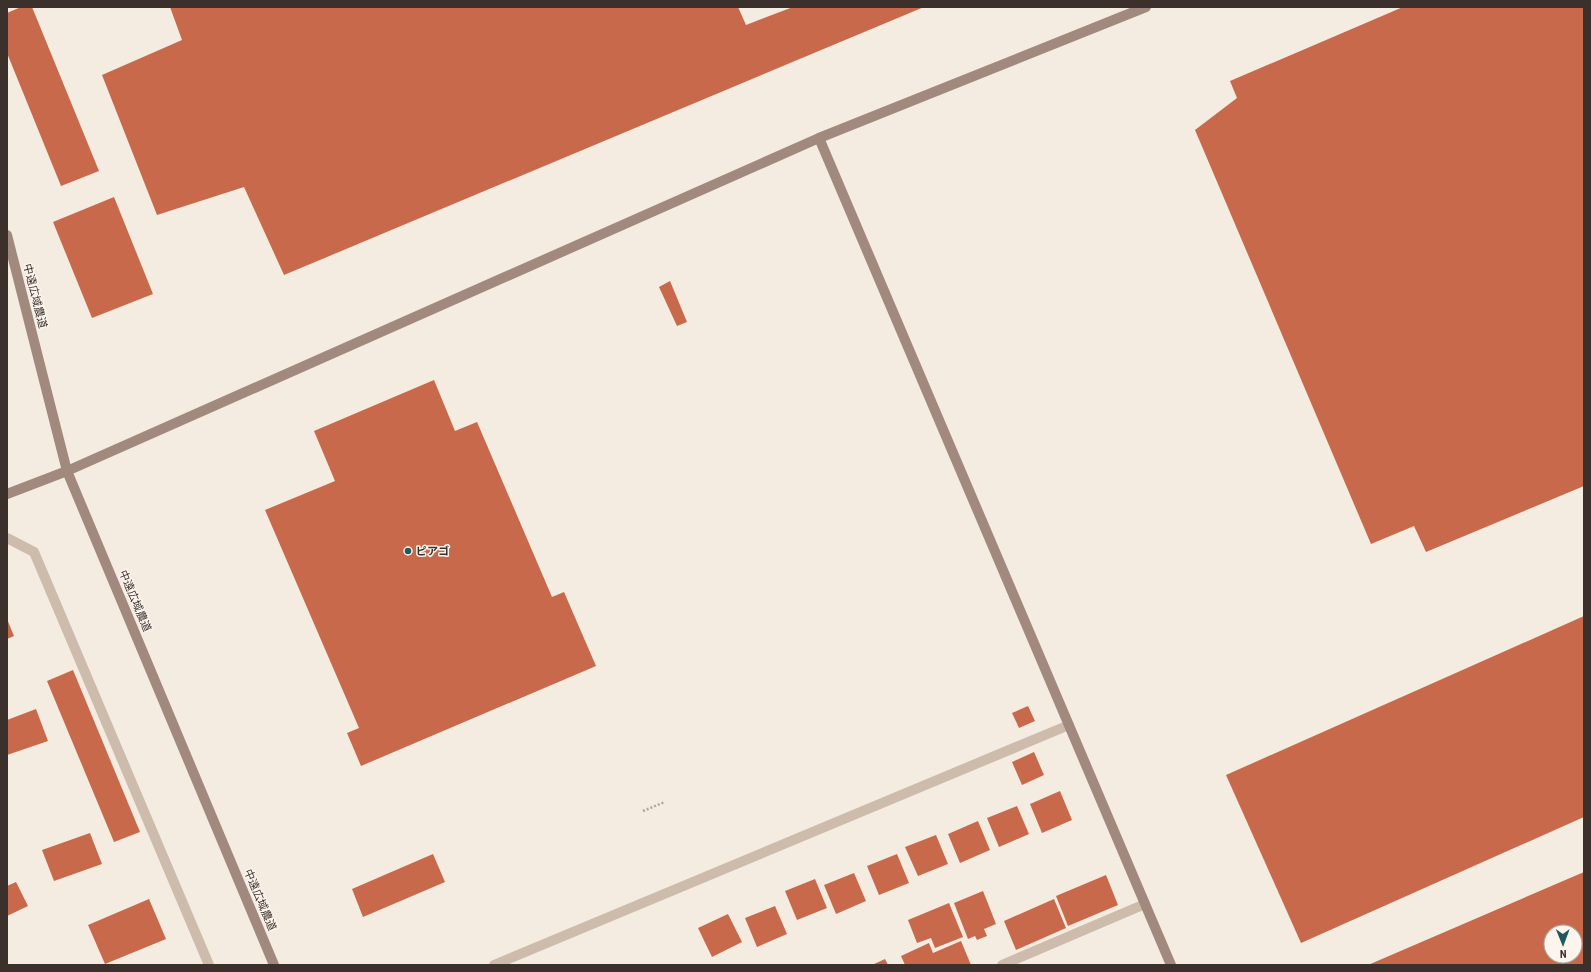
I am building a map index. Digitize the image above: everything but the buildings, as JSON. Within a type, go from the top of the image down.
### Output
[{"type":"street","points":[[7,494],[67,471],[819,138],[1146,7]]},
{"type":"street","points":[[819,138],[1171,965]]},
{"type":"street","name":"中遠広域農道","points":[[7,235],[67,471],[274,965]]},
{"type":"street","points":[[7,538],[34,552],[210,965]]},
{"type":"street","points":[[494,965],[1069,725]]},
{"type":"street","points":[[1002,965],[1145,904]]},
{"type":"path","points":[[643,811],[665,802]]},
{"type":"place","name":"ピアゴ","points":[[408,551]]}]
